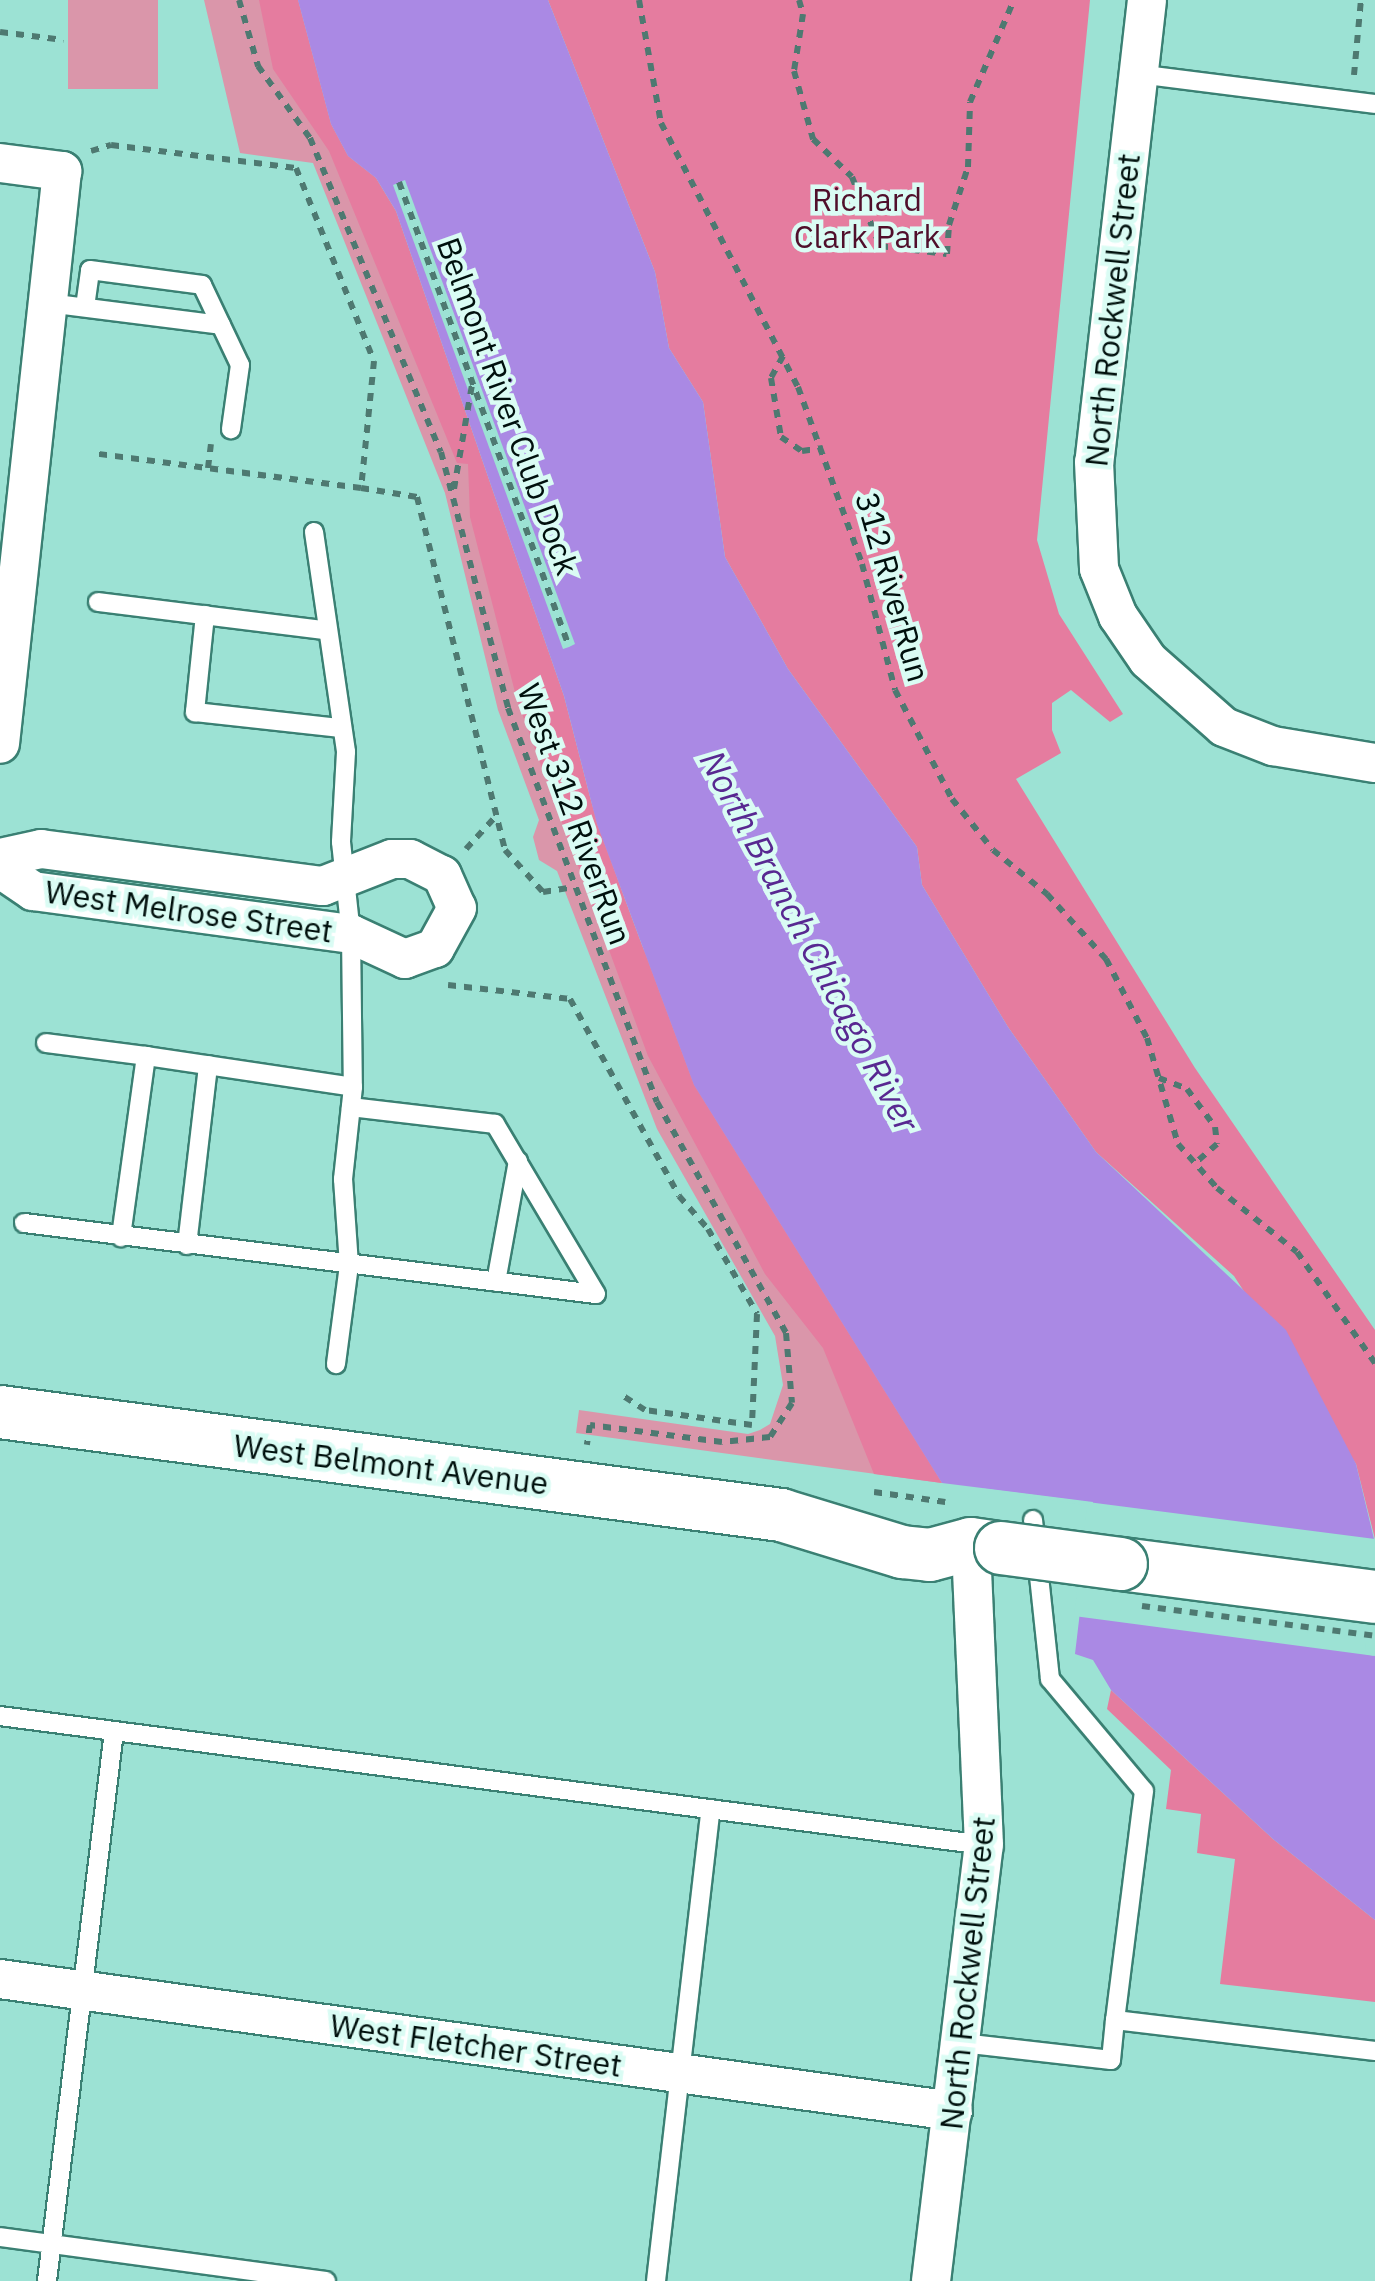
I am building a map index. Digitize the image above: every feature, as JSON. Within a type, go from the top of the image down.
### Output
[{"type":"main road","name":"West Belmont Avenue","points":[[0,1412],[782,1515],[902,1552],[930,1555],[1002,1537],[1375,1598]]},
{"type":"street","name":"North Rockwell Street","points":[[1147,0],[1094,462],[1099,569],[1118,616],[1148,660],[1224,727],[1273,746],[1375,763]]},
{"type":"street","points":[[0,163],[72,162],[9,577],[0,744]]},
{"type":"street","name":"West Melrose Street","points":[[0,858],[41,848],[323,886],[343,882],[392,859],[428,864],[442,876],[457,908],[454,924],[422,956],[384,953],[351,934],[33,891],[0,869]]},
{"type":"street","name":"North Rockwell Street","points":[[931,2281],[984,1845],[1002,1537]]},
{"type":"street","name":"West Fletcher Street","points":[[0,1979],[953,2112]]},
{"type":"lane","points":[[1138,74],[1375,104]]},
{"type":"lane","points":[[85,308],[90,270],[202,285],[240,365],[231,429]]},
{"type":"lane","points":[[48,303],[221,324]]},
{"type":"lane","points":[[314,532],[324,630],[341,728],[343,882],[351,934],[354,1087],[344,1179],[349,1265],[336,1364]]},
{"type":"lane","points":[[98,602],[324,630]]},
{"type":"lane","points":[[205,615],[195,712],[341,728]]},
{"type":"lane","points":[[46,1044],[354,1087]]},
{"type":"lane","points":[[121,1236],[146,1056]]},
{"type":"lane","points":[[187,1245],[208,1065]]},
{"type":"lane","points":[[24,1223],[596,1294],[495,1124],[351,1107]]},
{"type":"lane","points":[[496,1282],[518,1162]]},
{"type":"lane","points":[[962,2043],[1111,2060],[1144,1791],[1050,1679],[1002,1537]]},
{"type":"lane","points":[[0,1716],[984,1845]]},
{"type":"lane","points":[[47,2281],[114,1731]]},
{"type":"lane","points":[[656,2281],[711,1809]]},
{"type":"lane","points":[[1115,2020],[1375,2051]]},
{"type":"lane","points":[[0,2237],[326,2281]]},
{"type":"path","name":"West 312 RiverRun","points":[[239,0],[258,66],[310,138],[454,490],[508,708],[657,1102],[786,1333],[793,1367],[792,1404],[770,1437],[722,1442],[590,1425],[586,1453]]},
{"type":"path","name":"312 RiverRun","points":[[638,0],[661,123],[783,356],[822,448],[894,690],[935,768],[993,850],[1047,894],[1106,959],[1138,1014],[1159,1078],[1168,1123],[1194,1164],[1316,1273],[1375,1363]]},
{"type":"path","points":[[799,0],[804,14],[794,71],[813,139],[852,176],[880,246],[947,254],[949,225],[968,167],[970,102],[1014,0]]},
{"type":"path","points":[[1354,76],[1361,0]]},
{"type":"path","points":[[0,32],[63,40]]},
{"type":"path","points":[[72,162],[111,145],[296,168],[374,361],[362,488]]},
{"type":"path","name":"Belmont River Club Dock","points":[[400,182],[569,647]]},
{"type":"path","points":[[783,356],[771,378],[781,437],[802,451],[822,448]]},
{"type":"path","points":[[454,490],[463,464],[473,384]]},
{"type":"path","points":[[98,454],[417,497],[505,850],[544,892],[573,888]]},
{"type":"path","points":[[422,956],[442,984],[570,1000],[679,1196],[708,1230],[758,1314],[752,1425],[645,1410],[620,1394]]},
{"type":"path","points":[[1159,1078],[1186,1089],[1216,1127],[1218,1144],[1194,1164]]},
{"type":"path","points":[[1130,1604],[1375,1636]]},
{"type":"shaded area","points":[[68,0],[158,0],[158,89],[68,89]]},
{"type":"shaded area","points":[[204,0],[298,0],[331,124],[348,156],[376,178],[639,941],[942,1483],[576,1433],[579,1410],[748,1434],[760,1430],[770,1424],[783,1385],[775,1336],[657,1129],[557,871],[539,860],[533,837],[539,820],[498,710],[445,493],[313,163],[240,153]]},
{"type":"green space","points":[[259,0],[298,0],[331,124],[348,156],[376,178],[396,211],[564,696],[597,824],[694,1085],[942,1483],[874,1474],[823,1348],[765,1274],[648,1056],[517,700],[470,517],[468,464],[457,463],[329,151],[273,69]]},
{"type":"green space","name":"Richard Clark Park","points":[[548,0],[1090,0],[1037,540],[1059,614],[1123,714],[1110,722],[1071,690],[1052,703],[1052,730],[1061,753],[1016,779],[1195,1068],[1375,1330],[1375,1539],[1356,1464],[1234,1276],[1096,1152],[1008,1027],[922,885],[917,847],[788,669],[725,557],[703,402],[669,348],[655,272]]},
{"type":"green space","points":[[1111,1690],[1273,1839],[1375,1920],[1375,2002],[1220,1984],[1235,1859],[1197,1853],[1201,1814],[1166,1809],[1171,1770],[1107,1709]]},
{"type":"water","name":"North Branch Chicago River","points":[[298,0],[548,0],[655,272],[669,348],[703,402],[725,557],[788,669],[917,847],[922,885],[1008,1027],[1096,1152],[1286,1330],[1356,1464],[1374,1539],[1360,1653],[1375,1656],[1375,1920],[1273,1839],[1111,1690],[1093,1660],[1075,1654],[1093,1502],[942,1483],[694,1085],[597,824],[564,696],[396,211],[376,178],[348,156],[331,124]]},
{"type":"pier","points":[[405,180],[575,644],[569,647],[563,649],[393,185]]},
{"type":"pier","points":[[979,1488],[1375,1539],[1365,1650],[1375,1656],[1074,1616],[1087,1506]]}]
